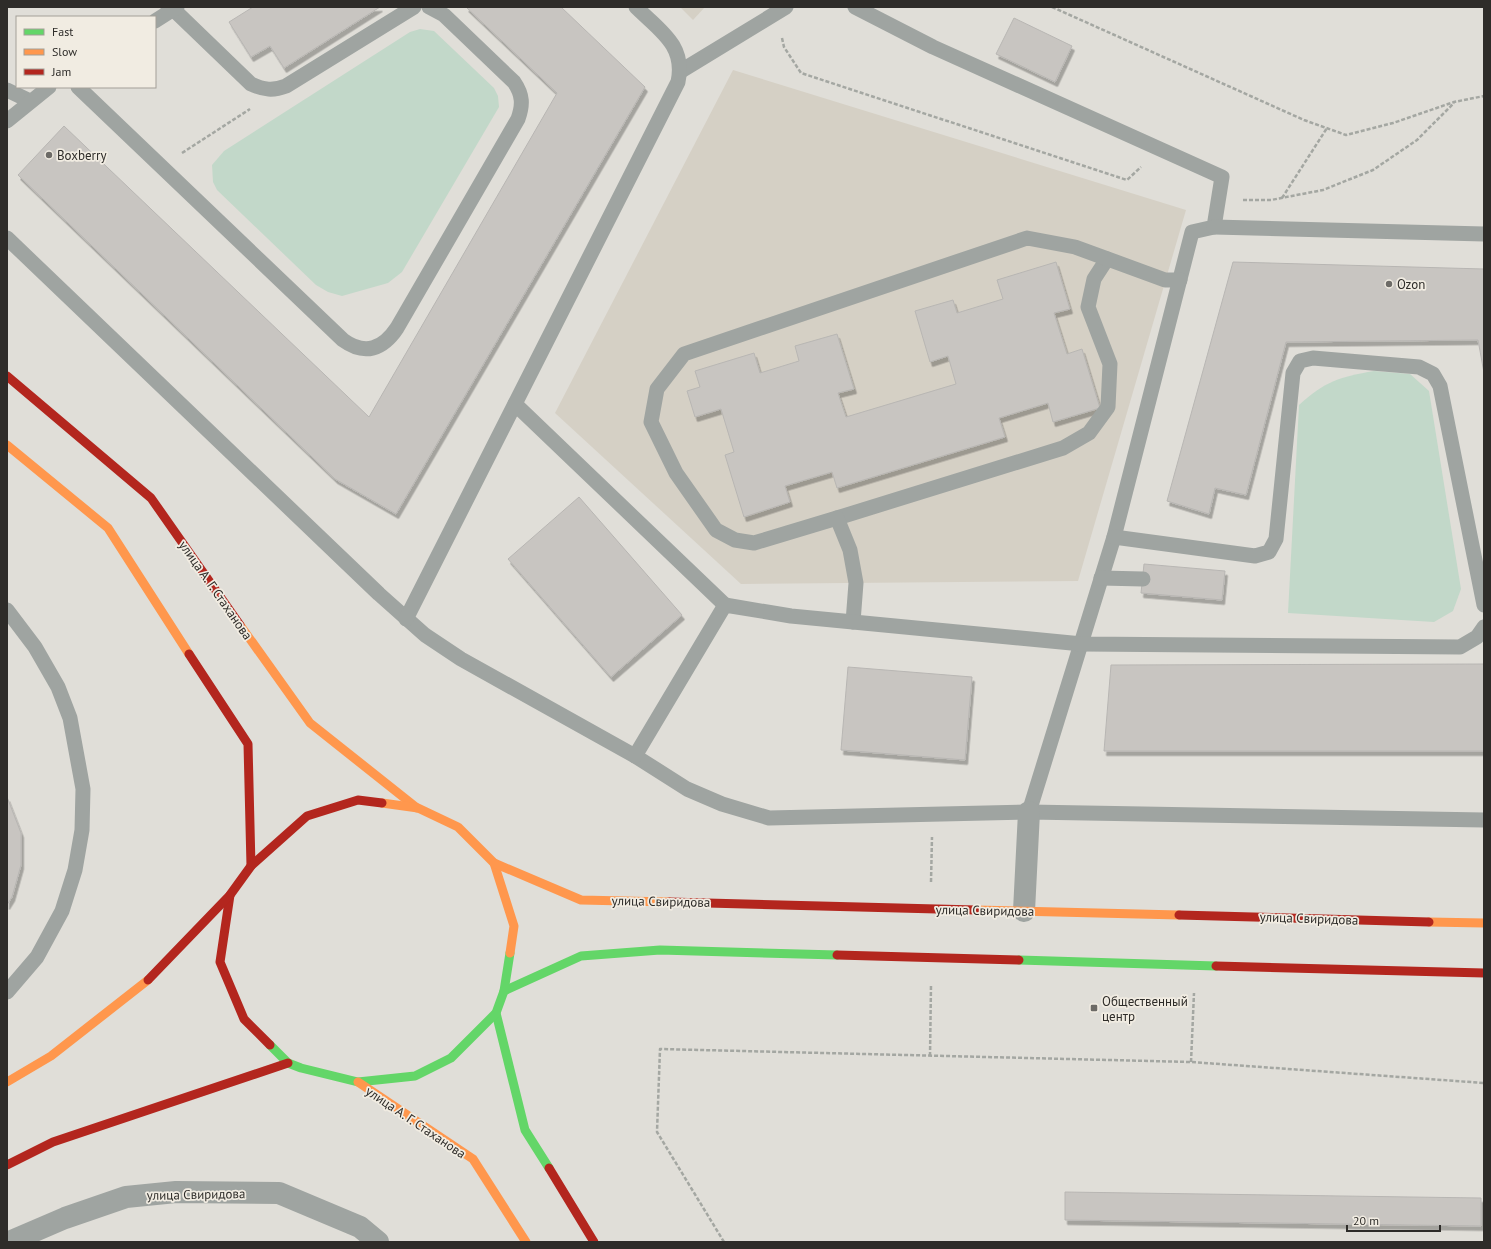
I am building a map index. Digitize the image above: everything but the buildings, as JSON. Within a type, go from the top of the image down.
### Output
[{"type":"street","name":"улица А. Г. Стаханова","points":[[7,376],[151,498],[310,723],[418,808]]},
{"type":"street","points":[[7,445],[108,528],[248,744],[251,866]]},
{"type":"street","points":[[7,1082],[51,1056],[148,980],[230,895],[251,866],[307,816],[358,800],[418,808],[458,827],[494,863],[514,926],[504,991],[496,1013],[451,1058],[415,1076],[358,1082],[301,1068],[288,1062],[244,1019],[220,962],[230,895]]},
{"type":"street","points":[[1024,911],[1029,812]]},
{"type":"street","name":"улица Свиридова","points":[[494,863],[581,900],[1484,923]]},
{"type":"street","points":[[504,991],[581,956],[660,950],[1484,973]]},
{"type":"street","points":[[496,1013],[525,1130],[594,1242]]},
{"type":"street","points":[[7,1165],[53,1142],[288,1062]]},
{"type":"street","name":"улица А. Г. Стаханова","points":[[358,1082],[472,1159],[526,1242]]},
{"type":"street","name":"улица Свиридова","points":[[10,1242],[65,1218],[126,1197],[176,1192],[279,1193],[360,1226],[378,1242]]},
{"type":"lane","points":[[156,20],[173,8],[251,84],[268,90],[276,90],[286,86],[414,7]]},
{"type":"lane","points":[[79,88],[342,340],[350,346],[365,349],[378,347],[385,342],[397,328],[518,119],[521,109],[522,100],[520,90],[514,82],[444,15],[429,7]]},
{"type":"lane","points":[[406,620],[678,82],[680,59],[673,44],[636,7]]},
{"type":"lane","points":[[855,7],[933,47],[1222,177],[1214,227]]},
{"type":"lane","points":[[680,71],[780,11]]},
{"type":"lane","points":[[7,122],[30,101],[48,88]]},
{"type":"lane","points":[[7,90],[30,101]]},
{"type":"lane","points":[[1029,812],[1114,537],[1192,232],[1214,227],[1484,234]]},
{"type":"lane","points":[[7,238],[406,620],[461,659],[634,756],[687,789],[722,804],[769,818],[1029,812],[1484,820]]},
{"type":"lane","points":[[1107,259],[1094,280],[1088,307],[1110,364],[1108,407],[1089,433],[1063,448],[754,543],[734,540],[716,530],[676,473],[651,422],[657,389],[684,354],[1027,238],[1075,247],[1165,280],[1180,280]]},
{"type":"lane","points":[[1114,537],[1255,556],[1269,552],[1276,539],[1293,373],[1300,361],[1314,358],[1419,367],[1433,374],[1440,386],[1484,605]]},
{"type":"lane","points":[[515,404],[725,605],[791,616],[1082,644],[1460,648],[1477,637],[1484,627]]},
{"type":"lane","points":[[837,518],[850,550],[856,583],[853,622]]},
{"type":"lane","points":[[1102,578],[1143,579]]},
{"type":"lane","points":[[634,756],[725,605]]},
{"type":"lane","points":[[7,610],[35,647],[58,687],[70,718],[83,789],[82,830],[75,870],[62,911],[37,957],[7,992]]},
{"type":"path","points":[[1052,7],[1304,120],[1346,135],[1393,123],[1454,102],[1484,96]]},
{"type":"path","points":[[780,11],[784,47],[801,73],[1127,180],[1160,149]]},
{"type":"path","points":[[161,166],[286,86]]},
{"type":"path","points":[[1218,200],[1271,200],[1324,190],[1373,170],[1417,140],[1454,102]]},
{"type":"path","points":[[1282,198],[1327,128]]},
{"type":"path","points":[[931,908],[932,814]]},
{"type":"path","points":[[930,1056],[930,985],[938,986]]},
{"type":"path","points":[[1187,993],[1195,993],[1191,1062]]},
{"type":"path","points":[[724,1242],[657,1132],[660,1049],[1191,1062],[1484,1083]]},
{"type":"shaded area","points":[[680,7],[705,7],[693,20]]},
{"type":"shaded area","points":[[733,70],[1186,210],[1078,581],[741,584],[555,413]]},
{"type":"green space","points":[[420,29],[434,31],[494,88],[498,96],[499,107],[402,272],[388,283],[342,296],[328,292],[316,285],[217,190],[213,182],[212,165],[224,151],[410,32]]},
{"type":"green space","points":[[1374,371],[1410,374],[1429,391],[1461,589],[1453,611],[1434,622],[1288,613],[1299,405],[1325,385],[1352,375]]},
{"type":"traffic: fast","points":[[504,991],[581,956],[660,950],[837,955]]},
{"type":"traffic: fast","points":[[270,1045],[288,1063],[301,1068],[358,1082],[415,1076],[451,1058],[496,1013],[504,991],[510,953]]},
{"type":"traffic: fast","points":[[1019,960],[1216,966]]},
{"type":"traffic: fast","points":[[496,1013],[525,1130],[549,1168]]},
{"type":"traffic: slow","points":[[7,445],[108,528],[189,654]]},
{"type":"traffic: slow","points":[[240,625],[310,723],[417,808]]},
{"type":"traffic: slow","points":[[382,803],[418,808],[458,827],[494,863],[514,926],[510,953]]},
{"type":"traffic: slow","points":[[494,863],[581,900],[669,902]]},
{"type":"traffic: slow","points":[[976,910],[1179,915]]},
{"type":"traffic: slow","points":[[1429,922],[1484,923]]},
{"type":"traffic: slow","points":[[7,1082],[51,1056],[148,980]]},
{"type":"traffic: slow","points":[[358,1082],[473,1159],[526,1242]]},
{"type":"traffic: jam","points":[[7,376],[151,498],[240,625]]},
{"type":"traffic: jam","points":[[189,654],[248,744],[251,866]]},
{"type":"traffic: jam","points":[[148,980],[230,895],[251,866],[307,816],[358,800],[382,803]]},
{"type":"traffic: jam","points":[[230,895],[220,962],[244,1019],[270,1045]]},
{"type":"traffic: jam","points":[[669,902],[976,910]]},
{"type":"traffic: jam","points":[[1179,915],[1429,922]]},
{"type":"traffic: jam","points":[[837,955],[1019,960]]},
{"type":"traffic: jam","points":[[1216,966],[1484,973]]},
{"type":"traffic: jam","points":[[7,1165],[53,1142],[288,1063]]},
{"type":"traffic: jam","points":[[549,1168],[594,1242]]},
{"type":"place","name":"Boxberry","points":[[49,155]]},
{"type":"place","name":"Ozon","points":[[1389,284]]},
{"type":"place","name":"Общественный центр","points":[[1094,1008]]}]
